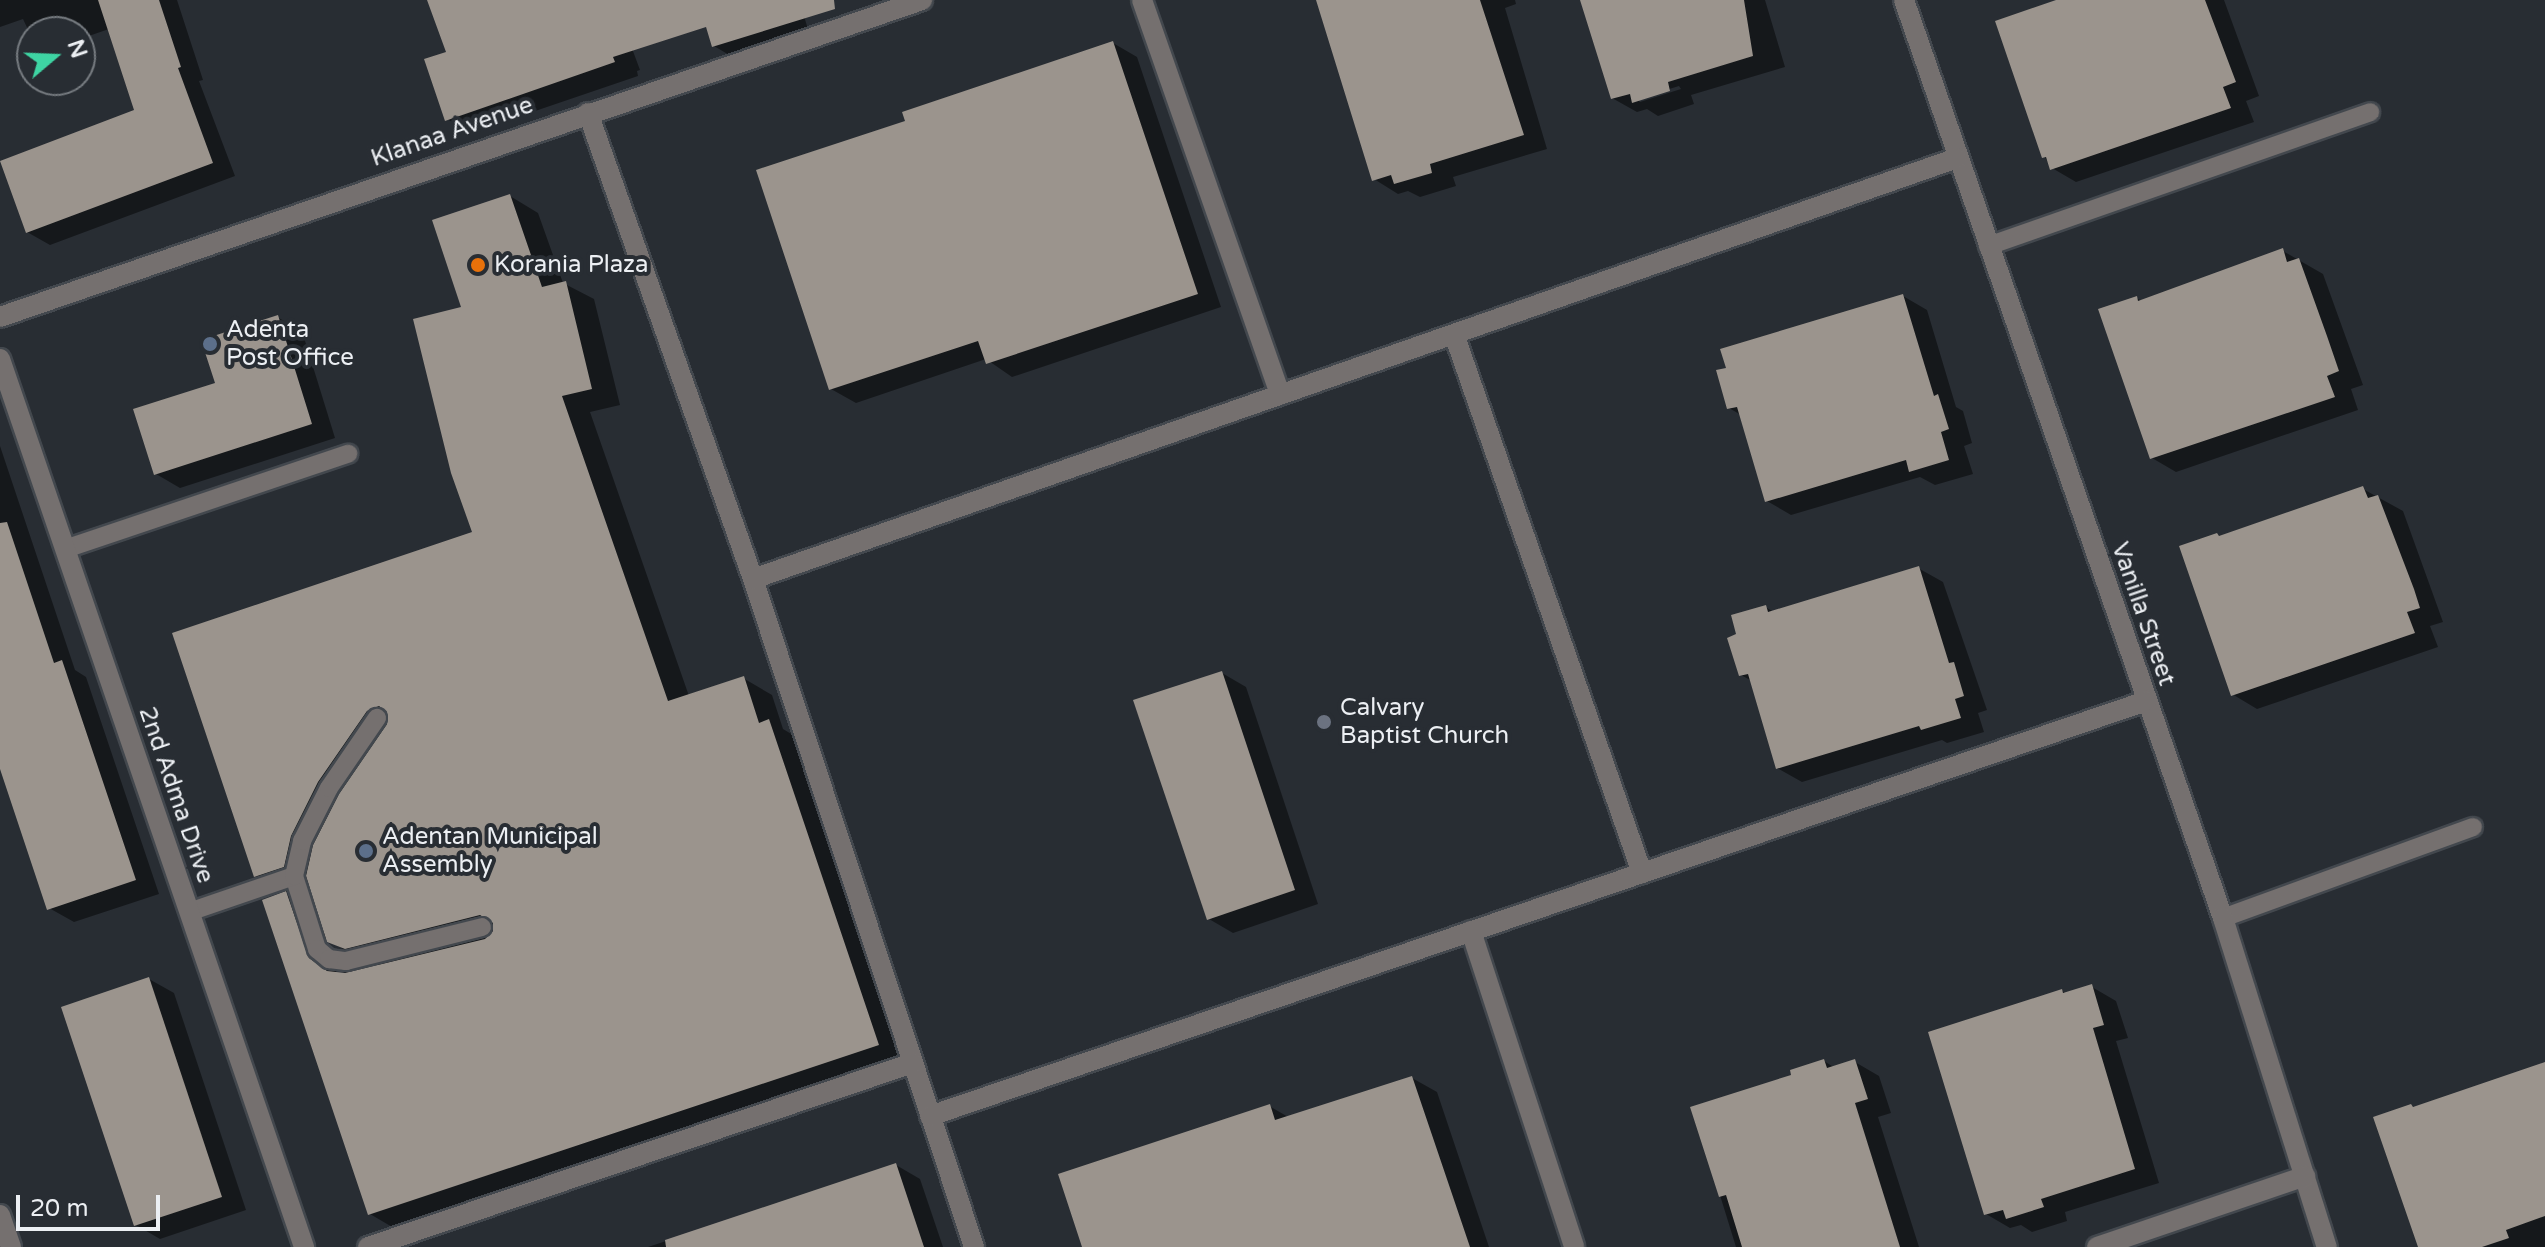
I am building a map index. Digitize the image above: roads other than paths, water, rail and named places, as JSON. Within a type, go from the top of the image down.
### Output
[{"type":"street","name":"Klanaa Avenue","points":[[0,317],[922,0]]},
{"type":"street","points":[[1142,0],[1280,395]]},
{"type":"street","name":"Vanilla Street","points":[[1904,0],[2223,918],[2327,1247]]},
{"type":"street","points":[[588,113],[753,579],[974,1247]]},
{"type":"street","points":[[753,579],[1957,158]]},
{"type":"street","points":[[1454,334],[1642,873]]},
{"type":"street","name":"2nd Adma Drive","points":[[0,359],[304,1247]]},
{"type":"street","points":[[930,1116],[2146,701]]},
{"type":"street","points":[[1471,931],[1574,1247]]},
{"type":"street","points":[[368,1247],[913,1063]]},
{"type":"street","points":[[2097,1247],[2305,1176]]},
{"type":"street","points":[[0,1215],[11,1247]]},
{"type":"lane","points":[[1988,246],[2370,112]]},
{"type":"lane","points":[[65,549],[348,454]]},
{"type":"lane","points":[[377,718],[329,788],[302,841],[294,876],[317,949],[329,959],[346,961],[482,927]]},
{"type":"lane","points":[[2223,918],[2473,827]]},
{"type":"lane","points":[[189,912],[294,876]]},
{"type":"place","name":"Korania Plaza","points":[[478,265]]},
{"type":"place","name":"Adenta Post Office","points":[[210,344]]},
{"type":"place","name":"Calvary Baptist Church","points":[[1324,722]]},
{"type":"place","name":"Adentan Municipal Assembly","points":[[366,851]]}]
